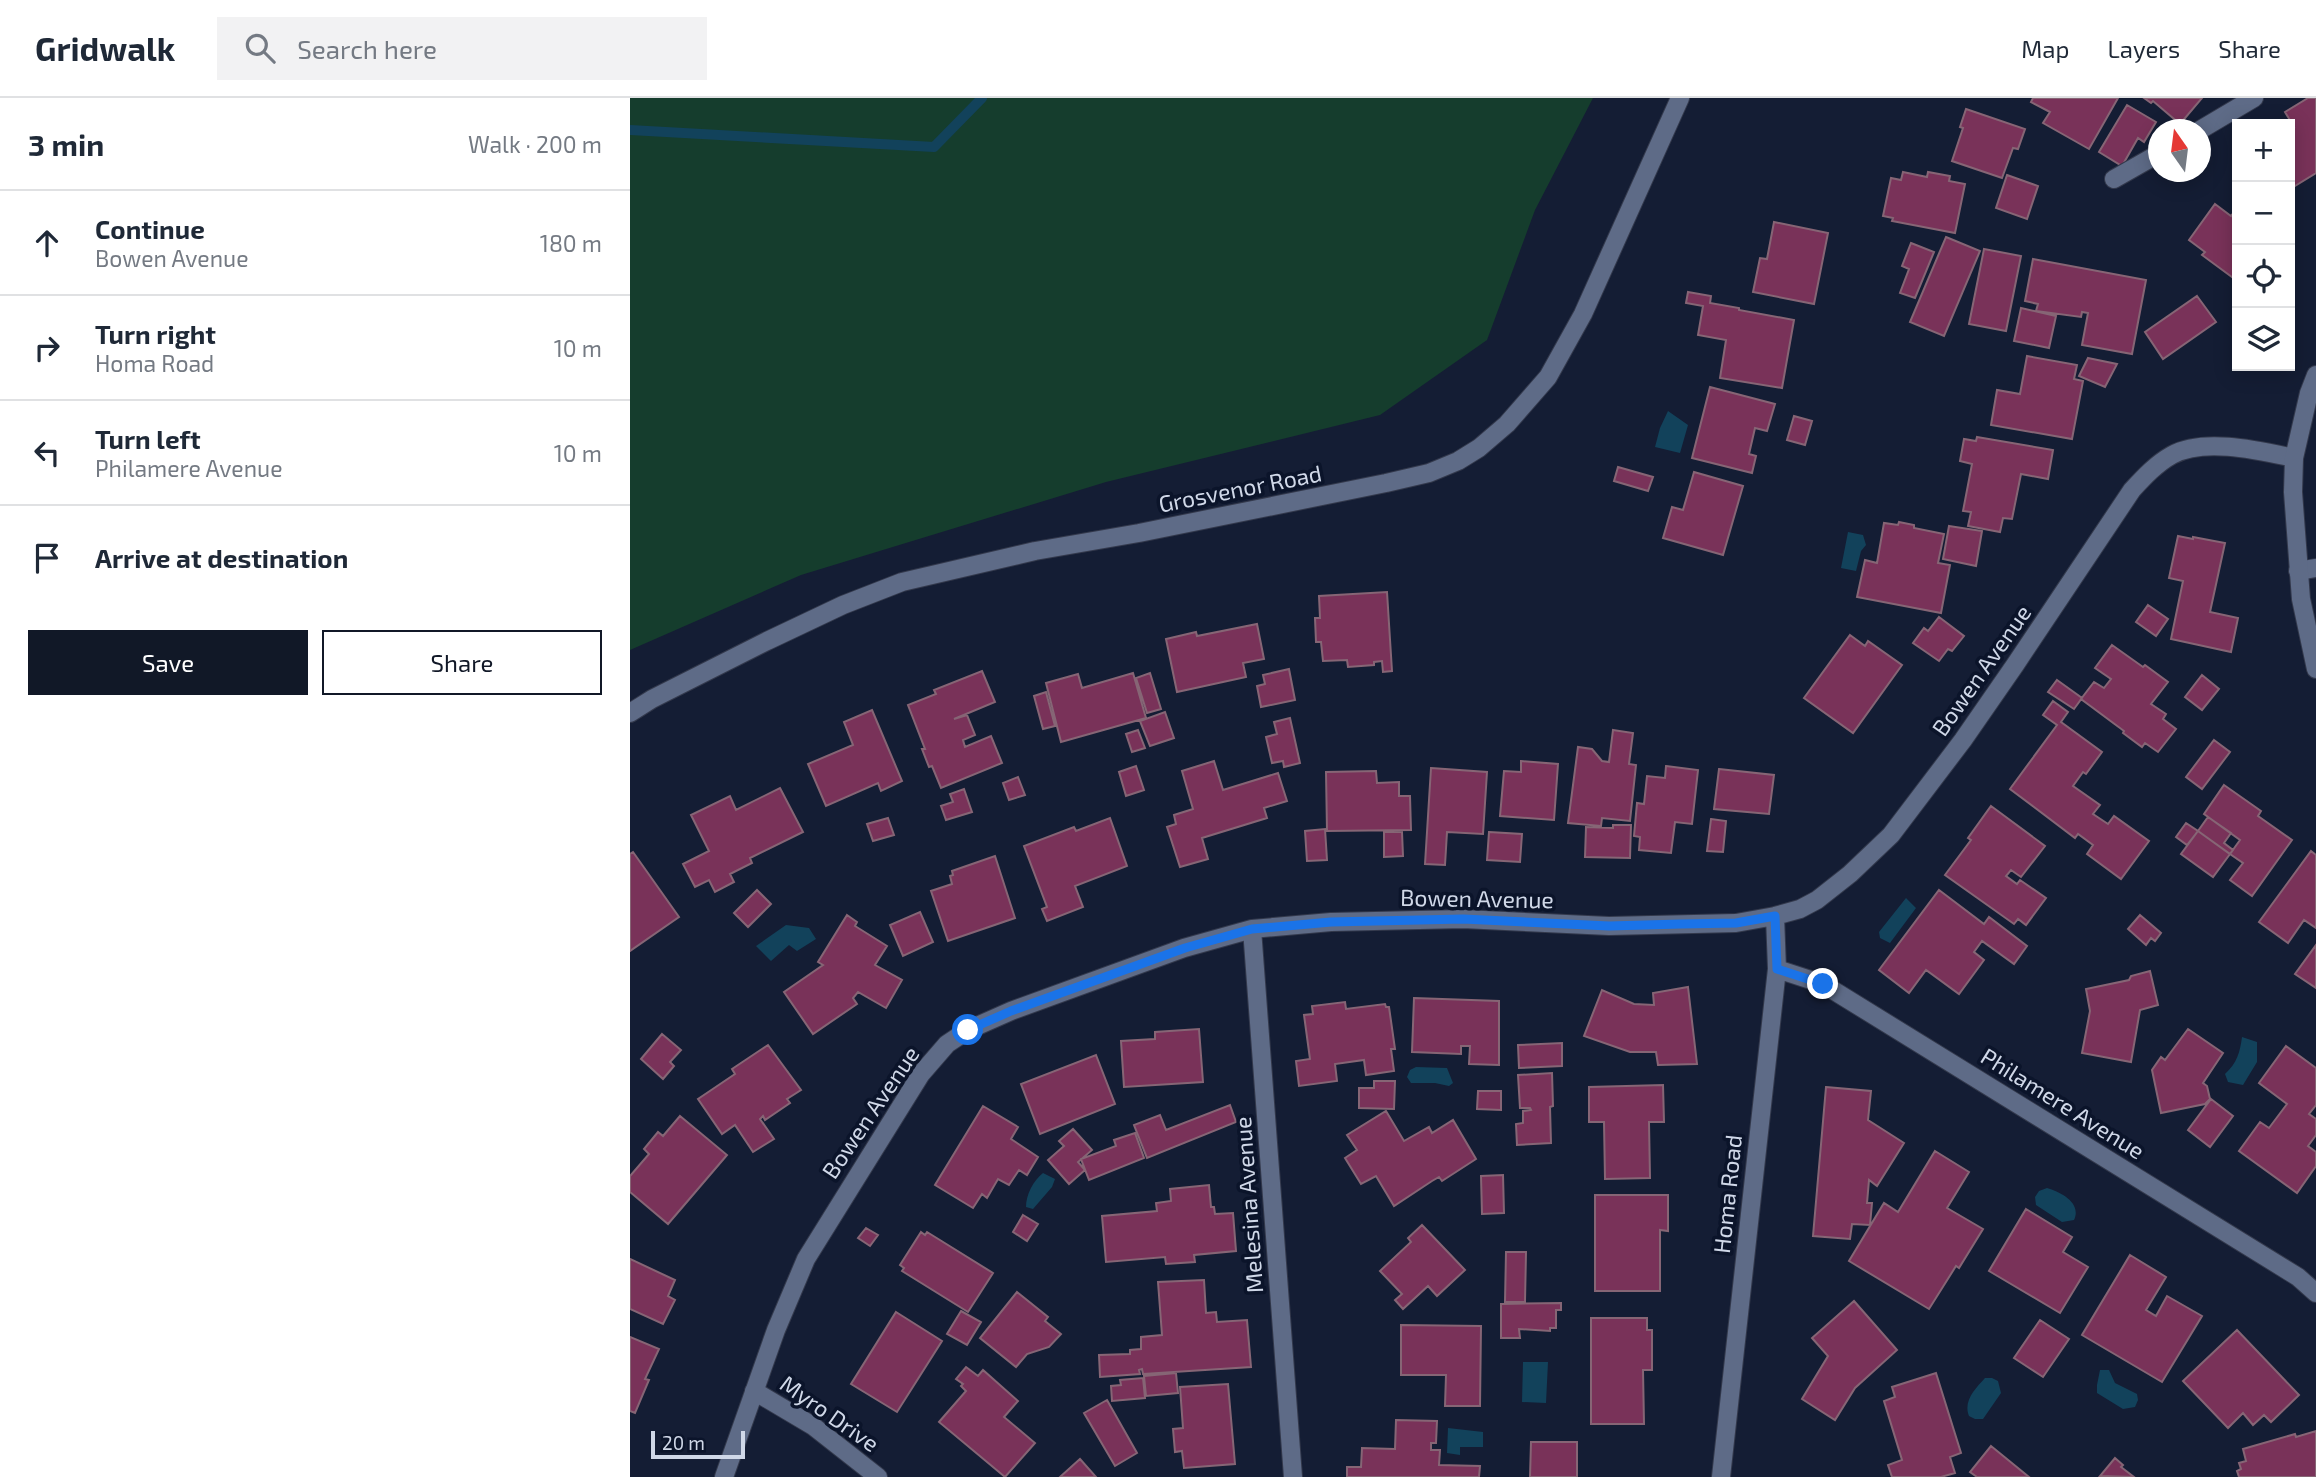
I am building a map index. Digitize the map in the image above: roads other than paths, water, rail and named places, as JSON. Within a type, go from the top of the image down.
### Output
[{"type":"street","name":"Grosvenor Road","points":[[630,713],[652,699],[767,641],[843,605],[902,582],[1035,551],[1213,519],[1386,483],[1429,473],[1458,461],[1479,448],[1507,424],[1549,376],[1583,314],[1680,98]]},
{"type":"street","points":[[2211,123],[2254,98]]},
{"type":"street","points":[[2114,180],[2148,160]]},
{"type":"street","points":[[2316,375],[2309,393],[2294,458],[2293,492],[2307,570],[2301,599],[2316,669]]},
{"type":"street","name":"Bowen Avenue","points":[[724,1477],[776,1330],[806,1259],[921,1074],[947,1044],[968,1030],[1011,1011],[1185,948],[1252,929],[1331,922],[1463,919],[1609,926],[1736,923],[1800,909],[1817,900],[1850,874],[1891,835],[1963,740],[2132,490],[2154,466],[2175,453],[2199,447],[2253,449],[2294,458]]},
{"type":"street","name":"Homa Road","points":[[1721,1477],[1777,969],[1775,916]]},
{"type":"street","name":"Melesina Avenue","points":[[1252,929],[1293,1477]]},
{"type":"street","name":"Philamere Avenue","points":[[1777,969],[1823,984],[2298,1277],[2316,1293]]},
{"type":"street","name":"Myro Drive","points":[[754,1391],[813,1426],[878,1477]]},
{"type":"water","points":[[1668,411],[1688,425],[1680,453],[1655,447]]},
{"type":"water","points":[[1848,532],[1863,535],[1866,545],[1861,551],[1856,571],[1841,568]]},
{"type":"water","points":[[1906,898],[1916,908],[1890,943],[1880,938],[1879,932]]},
{"type":"water","points":[[786,925],[809,928],[816,939],[797,951],[789,945],[771,961],[756,946]]},
{"type":"water","points":[[2242,1037],[2257,1042],[2257,1062],[2243,1085],[2228,1082],[2225,1074],[2237,1057]]},
{"type":"water","points":[[1416,1067],[1447,1068],[1453,1083],[1449,1086],[1411,1083],[1407,1077],[1410,1070]]},
{"type":"water","points":[[1043,1173],[1055,1179],[1052,1187],[1033,1209],[1026,1207],[1031,1189]]},
{"type":"water","points":[[2047,1188],[2064,1195],[2073,1203],[2076,1214],[2074,1220],[2062,1222],[2036,1205],[2035,1197],[2039,1191]]},
{"type":"water","points":[[1523,1362],[1548,1362],[1546,1403],[1522,1402]]},
{"type":"water","points":[[2100,1370],[2109,1370],[2115,1383],[2137,1394],[2135,1407],[2123,1409],[2097,1393]]},
{"type":"water","points":[[1985,1378],[1998,1381],[2001,1393],[1983,1419],[1975,1419],[1969,1416],[1968,1405],[1977,1386]]},
{"type":"water","points":[[1448,1428],[1483,1432],[1483,1447],[1460,1447],[1460,1455],[1447,1453]]},
{"type":"waterway","points":[[630,130],[934,147],[982,98]]}]
